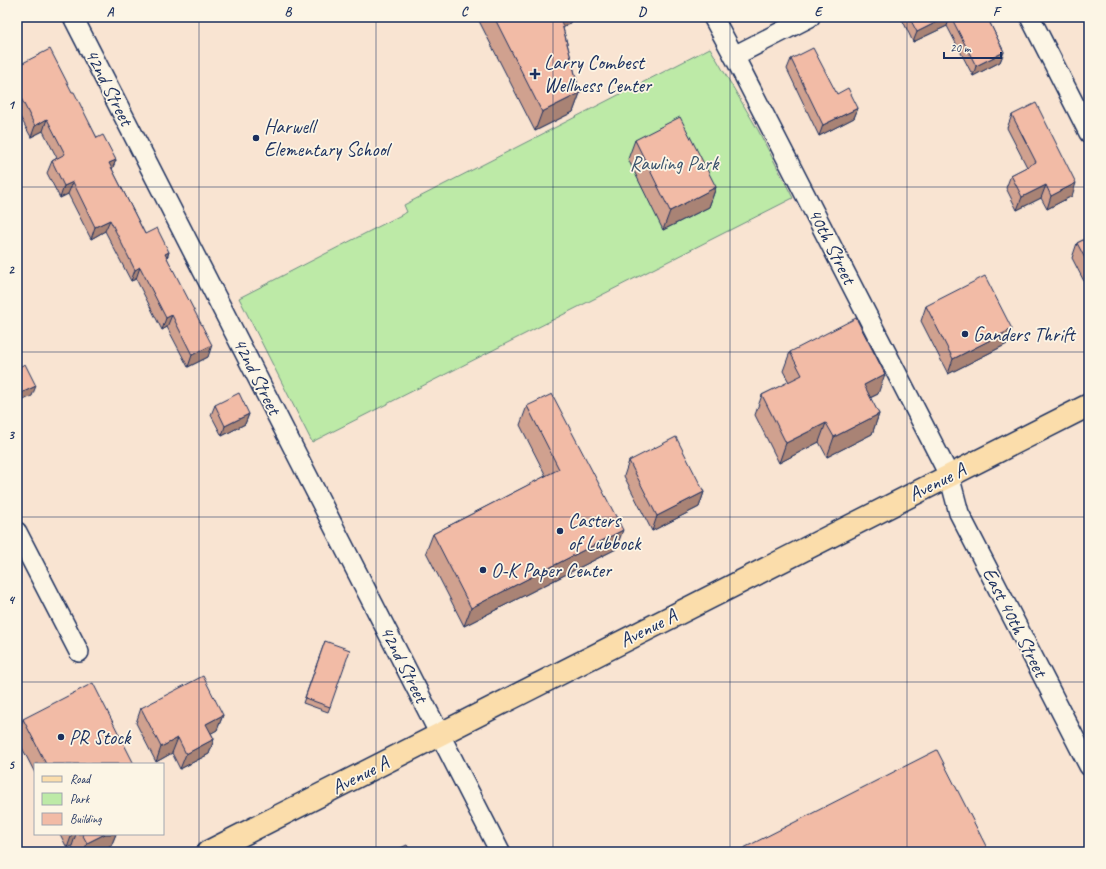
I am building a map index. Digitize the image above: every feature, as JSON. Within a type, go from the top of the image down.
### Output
[{"type":"main road","name":"Avenue A","points":[[208,852],[1089,405]]},
{"type":"street","name":"42nd Street","points":[[73,17],[500,852]]},
{"type":"street","name":"40th Street","points":[[713,17],[949,476]]},
{"type":"street","points":[[734,56],[810,17]]},
{"type":"street","points":[[1030,17],[1089,133]]},
{"type":"street","name":"East 40th Street","points":[[949,476],[959,513],[1089,766]]},
{"type":"street","points":[[17,532],[79,652]]},
{"type":"green space","name":"Rawling Park","points":[[710,48],[758,130],[793,198],[312,442],[239,298],[407,212],[404,205]]},
{"type":"building","name":"Larry Combest Wellness Center","points":[[494,17],[560,17],[580,93],[542,112]]},
{"type":"building","points":[[909,17],[947,17],[917,32]]},
{"type":"building","points":[[951,17],[987,17],[1004,52],[976,66]]},
{"type":"building","points":[[813,48],[837,94],[848,88],[858,108],[823,125],[791,59]]},
{"type":"building","points":[[50,49],[97,138],[103,135],[116,160],[109,163],[145,234],[157,228],[169,252],[165,254],[212,345],[192,355],[172,315],[166,318],[140,267],[135,270],[110,220],[95,227],[73,182],[64,186],[52,161],[65,154],[47,119],[35,126],[17,90],[17,66]]},
{"type":"building","points":[[1036,103],[1076,183],[1051,196],[1046,185],[1022,197],[1011,175],[1036,162],[1012,115]]},
{"type":"building","points":[[680,117],[716,187],[670,211],[635,140]]},
{"type":"building","points":[[1089,237],[1089,266],[1077,243]]},
{"type":"building","name":"Ganders Thrift","points":[[985,276],[1012,329],[953,359],[926,306]]},
{"type":"building","points":[[856,318],[885,374],[864,385],[879,414],[834,437],[826,423],[786,443],[762,395],[802,375],[790,352]]},
{"type":"building","points":[[25,364],[36,386],[17,395],[17,368]]},
{"type":"building","points":[[239,393],[249,414],[225,426],[215,405]]},
{"type":"building","points":[[552,394],[623,530],[471,608],[433,534],[559,469],[527,406]]},
{"type":"building","points":[[676,437],[704,492],[657,516],[629,461]]},
{"type":"building","points":[[17,577],[20,583],[17,584]]},
{"type":"building","points":[[325,641],[350,650],[330,707],[305,698]]},
{"type":"building","points":[[203,676],[223,715],[206,724],[214,739],[186,754],[178,738],[161,747],[141,708]]},
{"type":"building","name":"PR Stock","points":[[93,683],[133,763],[45,763],[23,719]]},
{"type":"building","points":[[937,750],[988,850],[983,852],[736,852]]},
{"type":"building","points":[[83,835],[103,835],[87,843]]},
{"type":"building","points":[[407,845],[411,852],[392,852]]},
{"type":"place","name":"Larry Combest Wellness Center","points":[[535,74]]},
{"type":"place","name":"Harwell Elementary School","points":[[256,138]]},
{"type":"place","name":"Ganders Thrift","points":[[965,334]]},
{"type":"place","name":"Casters of Lubbock","points":[[560,531]]},
{"type":"place","name":"O-K Paper Center","points":[[483,570]]},
{"type":"place","name":"PR Stock","points":[[61,737]]}]
